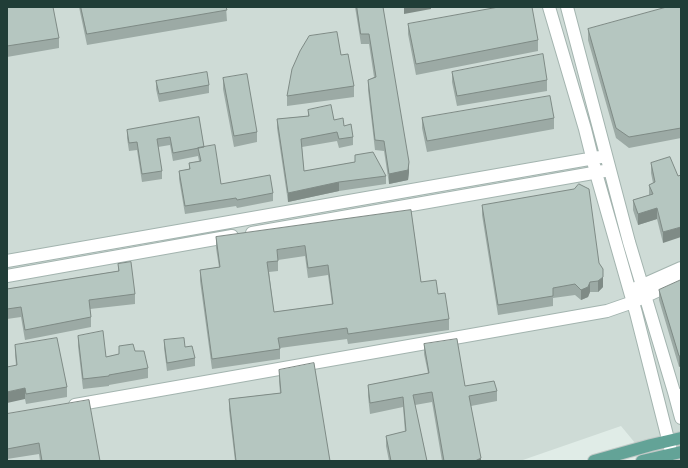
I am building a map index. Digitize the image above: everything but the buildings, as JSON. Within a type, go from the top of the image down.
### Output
[{"type":"main road","points":[[594,461],[681,438]]},
{"type":"main road","points":[[649,460],[676,453]]},
{"type":"street","points":[[549,7],[585,129],[606,211],[631,297],[668,441],[676,453]]},
{"type":"street","points":[[567,7],[620,208],[644,291],[677,395],[681,418]]},
{"type":"street","points":[[7,261],[606,156]]},
{"type":"street","points":[[7,276],[610,170]]},
{"type":"street","points":[[606,211],[620,208]]},
{"type":"street","points":[[299,210],[302,224]]},
{"type":"street","points":[[62,407],[607,311],[621,307],[631,297],[644,291],[681,268]]},
{"type":"street","points":[[644,291],[660,289],[681,280]]},
{"type":"street","points":[[649,460],[651,445]]},
{"type":"shaded area","points":[[7,7],[681,7],[681,461],[650,461],[621,426],[520,461],[7,461]]}]
